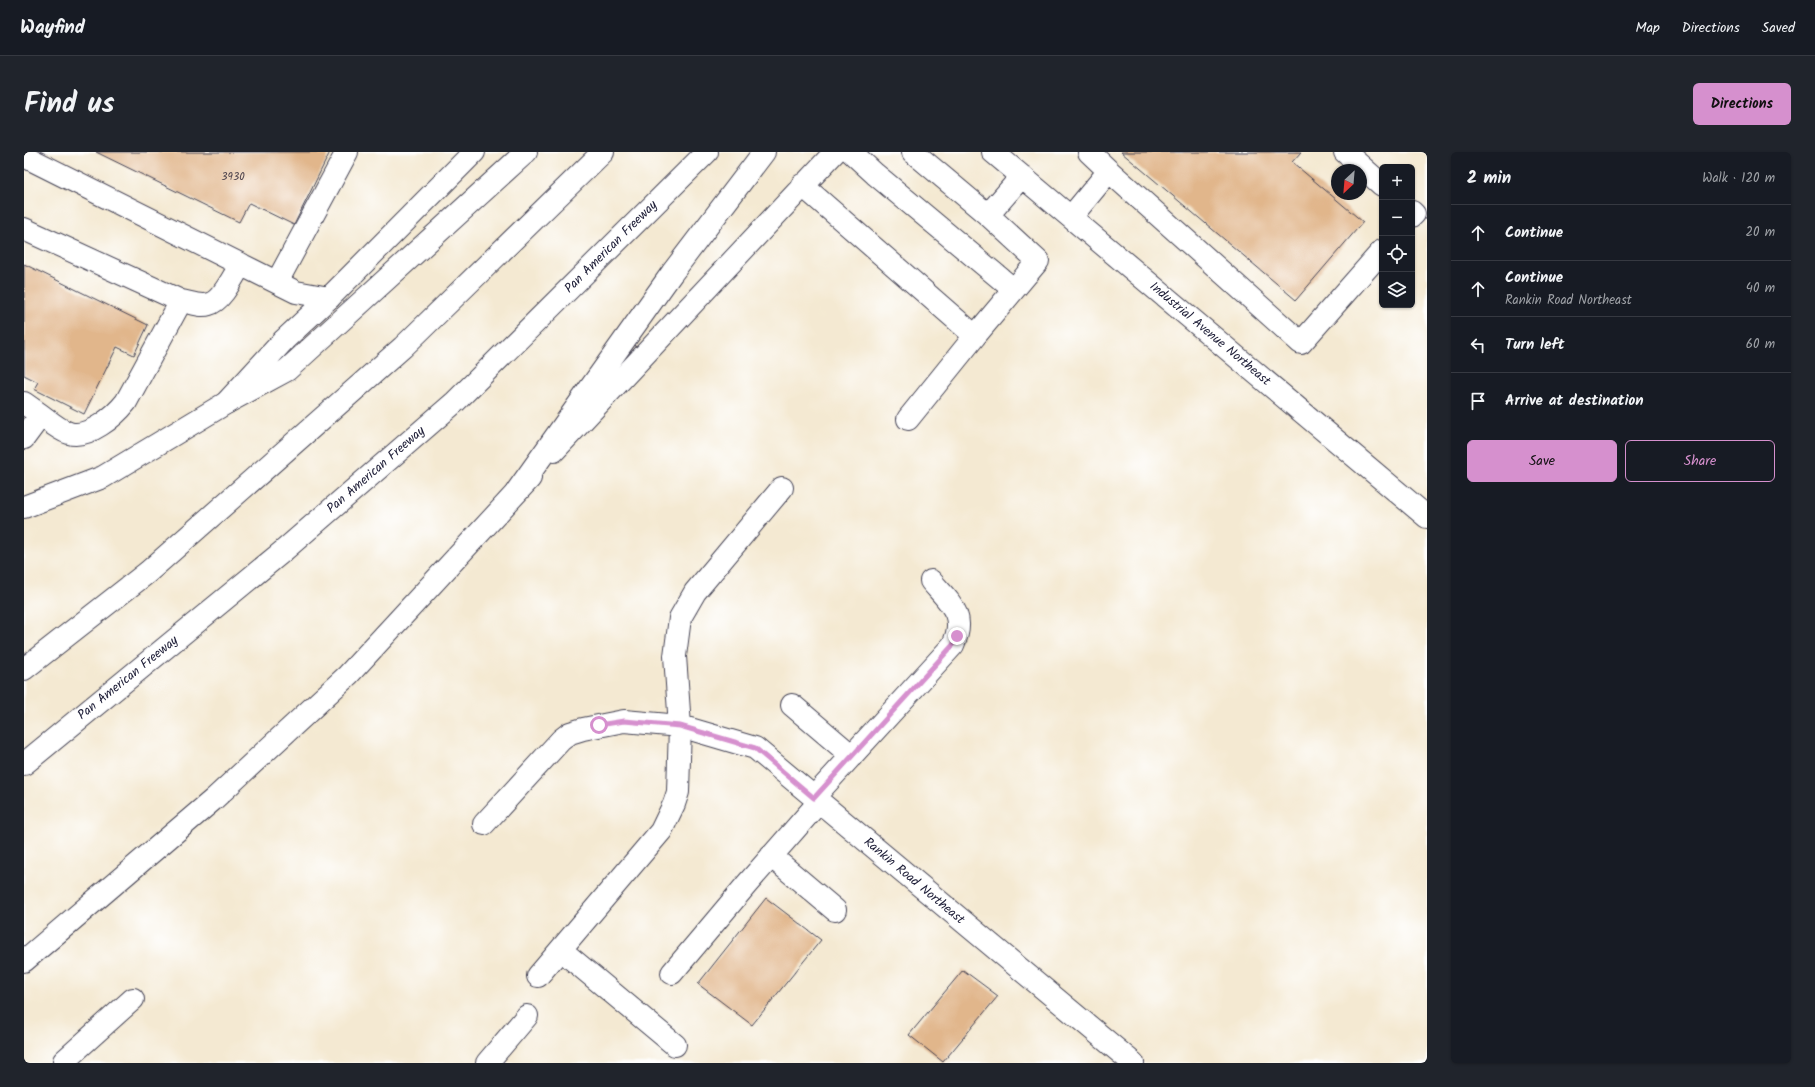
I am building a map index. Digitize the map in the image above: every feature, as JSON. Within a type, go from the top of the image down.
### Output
[{"type":"main road","points":[[277,282],[347,152]]},
{"type":"main road","points":[[226,403],[284,340],[329,298],[474,152]]},
{"type":"main road","points":[[24,507],[103,477],[226,403],[287,370],[526,152]]},
{"type":"main road","points":[[24,669],[148,572],[403,347],[603,152]]},
{"type":"main road","name":"Pan American Freeway","points":[[24,764],[282,552],[456,402],[707,152]]},
{"type":"main road","points":[[517,491],[672,274],[764,152]]},
{"type":"main road","points":[[24,961],[214,799],[348,675],[517,491],[802,185],[835,152]]},
{"type":"main road","points":[[851,152],[881,179],[1013,289]]},
{"type":"main road","points":[[908,419],[1013,289],[1038,261],[988,215],[913,152]]},
{"type":"main road","name":"Industrial Avenue Northeast","points":[[993,152],[1427,517]]},
{"type":"main road","points":[[1089,152],[1301,343],[1379,254]]},
{"type":"main road","points":[[1345,152],[1379,182]]},
{"type":"main road","points":[[24,156],[296,292],[329,298]]},
{"type":"main road","points":[[1071,217],[1109,171]]},
{"type":"main road","points":[[988,215],[1022,176]]},
{"type":"main road","points":[[802,185],[975,336]]},
{"type":"main road","points":[[24,229],[180,300],[198,304],[210,304],[221,295],[245,267]]},
{"type":"main road","points":[[24,438],[32,409],[70,434],[81,434],[107,421],[119,412],[126,402],[180,300]]},
{"type":"main road","points":[[538,976],[661,831],[666,821],[678,792],[680,726],[675,656],[680,618],[695,592],[782,488]]},
{"type":"main road","points":[[672,973],[771,856],[852,756],[953,645],[958,629],[957,614],[932,581]]},
{"type":"main road","points":[[792,705],[852,756]]},
{"type":"main road","name":"Rankin Road Northeast","points":[[484,824],[561,740],[570,733],[599,725],[624,721],[680,726],[755,748],[1133,1063]]},
{"type":"main road","points":[[771,856],[835,910]]},
{"type":"main road","points":[[561,950],[675,1045]]},
{"type":"main road","points":[[66,1063],[64,1061],[133,999]]},
{"type":"main road","points":[[487,1063],[527,1016]]},
{"type":"building","points":[[96,152],[330,152],[294,225],[249,203],[239,222]]},
{"type":"building","points":[[1121,152],[1301,152],[1292,162],[1331,195],[1331,200],[1337,200],[1363,222],[1296,300]]},
{"type":"building","points":[[24,264],[148,325],[134,355],[117,347],[84,414],[34,389],[38,382],[24,375]]},
{"type":"building","points":[[766,898],[821,940],[752,1025],[698,984]]},
{"type":"building","points":[[963,970],[998,996],[943,1062],[909,1035]]},
{"type":"route","points":[[599,725],[624,721],[680,726],[755,748],[814,798],[953,645],[957,636]]}]
